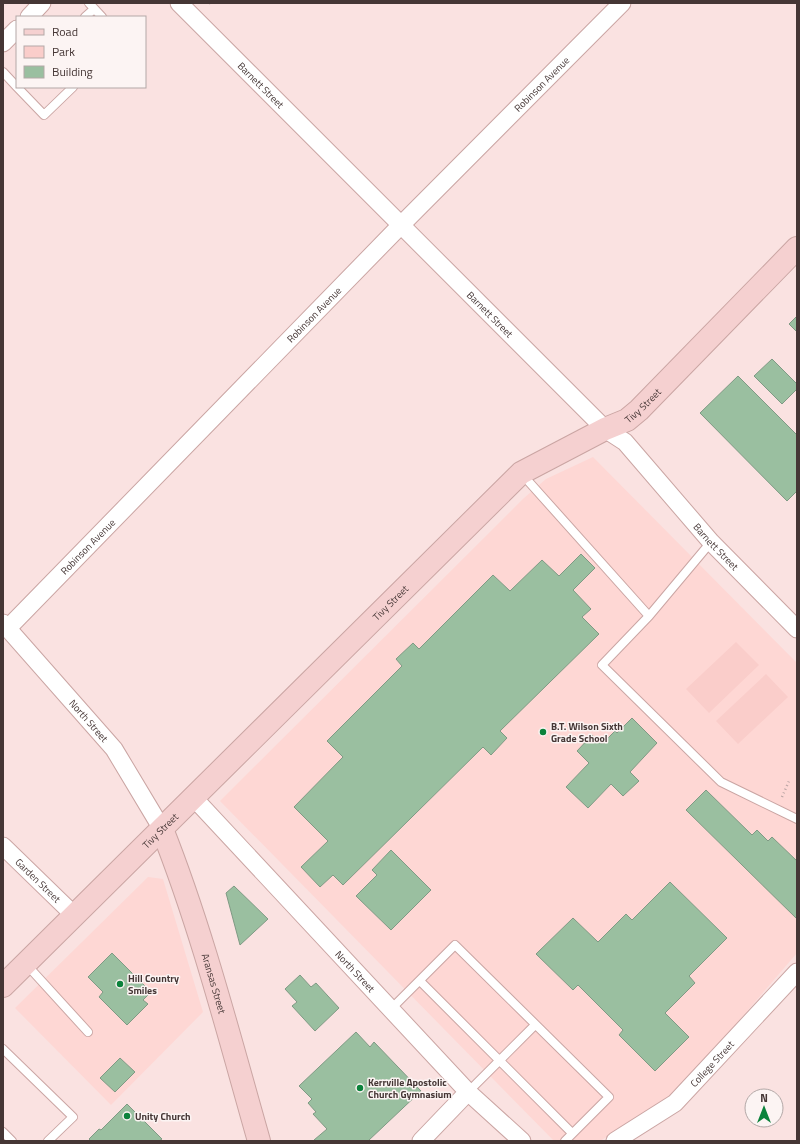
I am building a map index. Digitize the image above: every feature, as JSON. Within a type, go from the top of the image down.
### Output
[{"type":"street","points":[[29,16],[42,3]]},
{"type":"street","name":"Robinson Avenue","points":[[6,626],[622,3]]},
{"type":"street","name":"Barnett Street","points":[[186,5],[401,225],[605,429],[625,442],[711,542],[797,629]]},
{"type":"street","points":[[3,43],[16,29]]},
{"type":"street","name":"Tivy Street","points":[[3,986],[520,473],[605,429],[627,420],[639,410],[797,248]]},
{"type":"street","name":"North Street","points":[[6,626],[63,693],[114,749],[162,829]]},
{"type":"street","name":"North Street","points":[[193,797],[468,1092],[522,1141]]},
{"type":"street","name":"Aransas Street","points":[[162,829],[180,875],[217,994],[259,1141]]},
{"type":"street","name":"Garden Street","points":[[3,846],[74,915]]},
{"type":"street","name":"College Street","points":[[615,1141],[675,1103],[797,972]]},
{"type":"street","points":[[421,1141],[468,1092]]},
{"type":"lane","points":[[86,16],[92,6],[101,16]]},
{"type":"lane","points":[[3,72],[16,85]]},
{"type":"lane","points":[[19,88],[44,115],[73,88]]},
{"type":"lane","points":[[520,473],[649,616]]},
{"type":"lane","points":[[711,542],[649,616],[602,665],[721,782],[797,819]]},
{"type":"lane","points":[[391,1009],[455,945],[608,1097],[565,1141]]},
{"type":"lane","points":[[25,963],[88,1032]]},
{"type":"lane","points":[[420,981],[572,1133]]},
{"type":"lane","points":[[468,1092],[535,1024]]},
{"type":"lane","points":[[3,1048],[72,1117],[48,1141]]},
{"type":"lane","points":[[3,1132],[12,1141]]},
{"type":"shaded area","name":"B.T. Wilson Sixth Grade School","points":[[593,457],[797,663],[797,953],[675,1095],[600,1141],[554,1141],[220,801],[524,498],[546,479]]},
{"type":"shaded area","points":[[148,877],[163,879],[203,1012],[111,1105],[15,1008]]},
{"type":"green space","points":[[736,642],[759,665],[709,713],[686,689]]},
{"type":"green space","points":[[766,674],[788,697],[738,744],[716,721]]},
{"type":"building","points":[[797,316],[797,332],[789,324]]},
{"type":"building","points":[[772,359],[797,384],[797,389],[782,404],[754,376]]},
{"type":"building","points":[[738,376],[797,435],[797,491],[787,501],[700,413]]},
{"type":"building","points":[[581,554],[595,568],[573,590],[591,609],[582,617],[599,634],[500,731],[507,738],[491,755],[483,747],[343,885],[333,875],[320,887],[301,867],[328,841],[294,807],[343,757],[327,741],[402,666],[396,659],[413,643],[419,649],[493,575],[510,591],[542,560],[559,576]]},
{"type":"building","points":[[632,718],[657,743],[630,772],[639,781],[623,796],[611,784],[588,808],[566,787],[589,763],[577,751],[592,735],[602,744],[615,731],[617,733]]},
{"type":"building","points":[[706,790],[752,835],[757,830],[768,841],[772,837],[797,861],[797,919],[686,810]]},
{"type":"building","points":[[391,850],[431,890],[391,930],[356,896],[377,875],[372,870]]},
{"type":"building","points":[[670,882],[727,938],[689,976],[695,983],[665,1013],[689,1037],[655,1071],[619,1035],[623,1030],[578,985],[573,990],[536,954],[573,918],[598,942],[626,914],[632,920]]},
{"type":"building","points":[[234,886],[268,919],[240,945],[226,893]]},
{"type":"building","name":"Hill Country Smiles","points":[[112,953],[151,992],[143,1000],[148,1004],[127,1025],[99,997],[103,992],[88,977]]},
{"type":"building","points":[[300,975],[311,987],[316,983],[339,1008],[315,1031],[292,1006],[297,1002],[285,989]]},
{"type":"building","name":"Kerrville Apostolic Church Gymnasium","points":[[356,1032],[370,1047],[374,1042],[421,1091],[368,1141],[315,1141],[314,1140],[327,1129],[313,1114],[316,1112],[308,1103],[312,1099],[299,1086]]},
{"type":"building","points":[[120,1058],[135,1072],[115,1092],[100,1078]]},
{"type":"building","name":"Unity Church","points":[[127,1104],[162,1139],[159,1141],[91,1141],[89,1139],[99,1129],[101,1130]]},
{"type":"place","name":"B.T. Wilson Sixth Grade School","points":[[543,732]]},
{"type":"place","name":"Hill Country Smiles","points":[[120,984]]},
{"type":"place","name":"Kerrville Apostolic Church Gymnasium","points":[[360,1088]]},
{"type":"place","name":"Unity Church","points":[[127,1116]]}]
